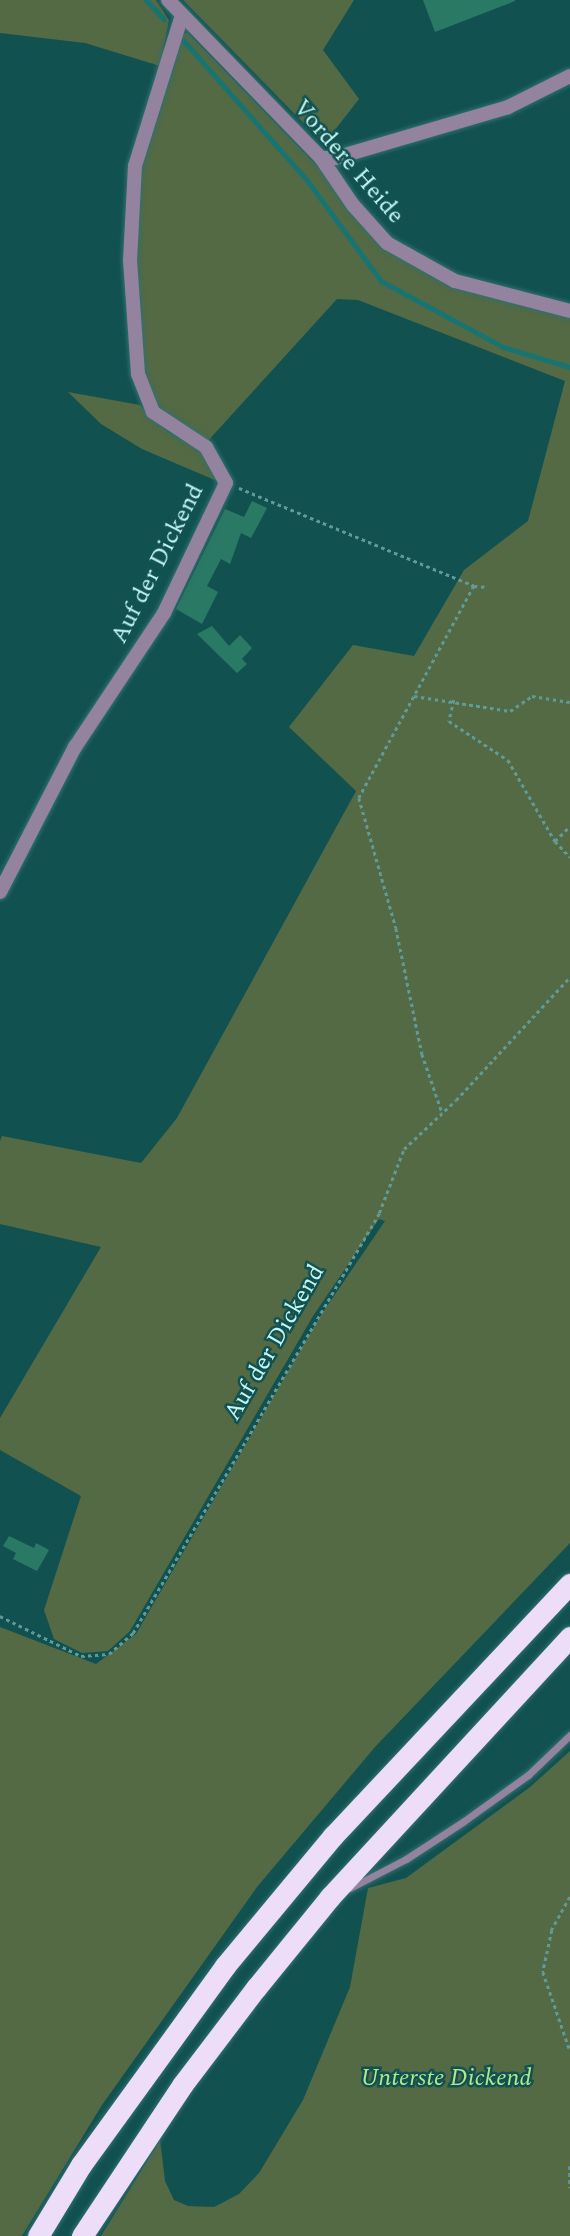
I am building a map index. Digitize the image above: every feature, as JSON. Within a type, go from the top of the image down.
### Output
[{"type":"highway","points":[[38,2236],[81,2165],[225,1965],[342,1826],[570,1584]]},
{"type":"highway","points":[[82,2236],[183,2084],[330,1897],[570,1637]]},
{"type":"street","name":"Vordere Heide","points":[[168,0],[321,158],[353,205],[391,245],[455,281],[570,311]]},
{"type":"street","name":"Auf der Dickend","points":[[0,891],[75,747],[164,613],[226,483],[206,447],[153,412],[138,374],[130,261],[135,166],[182,15]]},
{"type":"street","points":[[321,158],[335,158],[508,107],[570,76]]},
{"type":"lane","points":[[330,1897],[406,1859],[464,1821],[528,1775],[570,1735]]},
{"type":"path","points":[[226,483],[459,576],[474,586],[487,587]]},
{"type":"path","points":[[442,1112],[422,1054],[396,928],[359,798],[474,586]]},
{"type":"path","points":[[414,696],[454,699],[510,711],[532,696],[570,702]]},
{"type":"path","points":[[454,699],[449,721],[509,760],[555,841],[570,857]]},
{"type":"path","points":[[555,841],[570,826]]},
{"type":"path","name":"Auf der Dickend","points":[[0,1616],[81,1656],[109,1654],[133,1633],[379,1213],[404,1149],[570,977]]},
{"type":"path","points":[[570,1897],[552,1930],[543,1972],[570,2051]]},
{"type":"path","points":[[570,2166],[570,2188]]},
{"type":"green space","points":[[0,0],[156,0],[169,20],[160,66],[85,43],[0,33]]},
{"type":"green space","points":[[183,0],[354,0],[323,50],[359,99],[324,144]]},
{"type":"green space","points":[[188,33],[322,171],[381,246],[454,286],[570,315],[570,1543],[375,1747],[257,1887],[102,2105],[22,2236],[0,2236],[0,1627],[96,1664],[136,1634],[319,1318],[385,1221],[379,1219],[313,1316],[130,1631],[108,1651],[82,1653],[54,1639],[44,1610],[81,1496],[0,1450],[0,1418],[101,1247],[0,1224],[0,1141],[2,1136],[141,1163],[177,1118],[356,791],[289,727],[353,645],[414,656],[464,570],[528,521],[565,381],[358,300],[337,299],[207,442],[166,419],[143,384],[134,239],[139,162],[183,34]]},
{"type":"green space","points":[[68,392],[140,405],[167,431],[202,451],[217,481],[142,449],[101,424]]},
{"type":"green space","name":"Unterste Dickend","points":[[570,1751],[570,2236],[101,2236],[160,2140],[165,2181],[174,2200],[188,2206],[214,2207],[239,2194],[259,2173],[303,2100],[350,1987],[368,1888],[406,1878],[530,1787]]},
{"type":"building","points":[[423,0],[515,0],[515,1],[435,32]]},
{"type":"building","points":[[252,501],[267,508],[251,538],[241,533],[230,564],[221,559],[207,586],[218,592],[202,624],[176,609],[225,509],[244,517]]},
{"type":"building","points":[[212,626],[229,646],[240,635],[252,648],[242,659],[247,664],[237,673],[197,634]]},
{"type":"building","points":[[9,1536],[34,1548],[36,1543],[49,1550],[37,1571],[13,1559],[16,1553],[3,1546]]},
{"type":"waterway","points":[[146,0],[164,19]]},
{"type":"waterway","points":[[183,40],[306,179],[381,281],[503,347],[570,367]]}]
